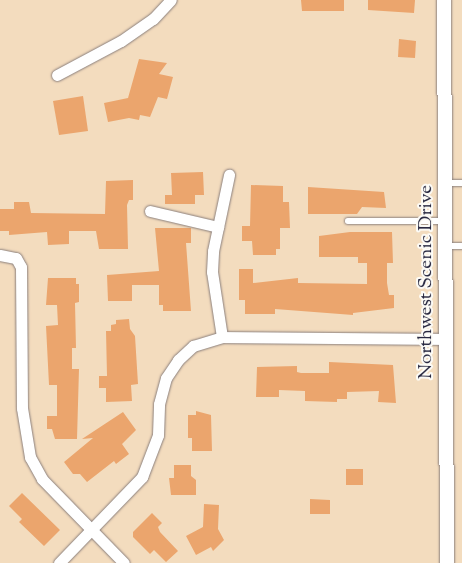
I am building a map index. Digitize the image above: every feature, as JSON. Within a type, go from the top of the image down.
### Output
[{"type":"street","points":[[57,75],[121,41],[153,19],[171,0]]},
{"type":"street","name":"Northwest Scenic Drive","points":[[444,0],[447,563]]},
{"type":"street","points":[[222,337],[212,272],[218,228],[229,175]]},
{"type":"street","points":[[150,211],[218,228]]},
{"type":"street","points":[[0,255],[16,258],[20,263],[26,442],[42,479],[124,563]]},
{"type":"street","points":[[59,563],[128,493],[150,463],[158,435],[159,404],[166,378],[174,366],[193,346],[222,337],[446,339]]},
{"type":"lane","points":[[445,183],[462,183]]},
{"type":"lane","points":[[348,221],[445,221]]},
{"type":"lane","points":[[446,246],[462,246]]},
{"type":"building","points":[[301,0],[344,0],[344,11],[302,11]]},
{"type":"building","points":[[368,0],[415,0],[414,13],[368,10]]},
{"type":"building","points":[[399,39],[416,41],[415,58],[398,57]]},
{"type":"building","points":[[139,59],[167,63],[159,74],[173,77],[167,99],[158,97],[150,117],[140,115],[139,120],[129,118],[108,122],[104,103],[128,98]]},
{"type":"building","points":[[83,96],[88,131],[59,135],[53,101]]},
{"type":"building","points":[[203,172],[204,195],[195,195],[195,204],[165,204],[165,195],[172,195],[171,173]]},
{"type":"building","points":[[133,180],[133,200],[129,200],[127,205],[128,249],[99,249],[96,231],[69,231],[69,244],[48,245],[47,232],[9,235],[9,231],[0,231],[0,209],[14,209],[14,202],[29,202],[31,213],[105,214],[106,181]]},
{"type":"building","points":[[251,185],[283,186],[283,202],[289,202],[290,228],[280,228],[280,249],[276,249],[276,255],[253,255],[252,241],[242,241],[242,226],[250,226]]},
{"type":"building","points":[[308,187],[384,192],[386,208],[362,207],[357,214],[308,214]]},
{"type":"building","points":[[155,228],[191,228],[191,243],[186,243],[191,311],[163,311],[163,305],[159,305],[159,285],[132,285],[132,301],[108,301],[107,275],[159,271]]},
{"type":"building","points":[[350,232],[392,232],[393,263],[387,263],[387,283],[389,295],[394,295],[394,308],[353,313],[353,315],[275,309],[275,314],[245,314],[245,300],[239,300],[239,269],[253,269],[253,283],[298,278],[298,283],[367,284],[367,263],[358,263],[358,257],[319,257],[319,236]]},
{"type":"building","points":[[48,278],[76,278],[76,284],[79,284],[79,302],[75,303],[76,348],[72,348],[72,369],[79,369],[77,439],[55,439],[52,429],[47,429],[47,416],[57,416],[57,385],[49,385],[46,326],[58,325],[57,305],[46,305]]},
{"type":"building","points":[[129,319],[130,329],[135,336],[138,384],[131,385],[132,401],[106,402],[106,388],[99,388],[99,376],[107,376],[106,331],[111,331],[111,325],[116,324],[116,320]]},
{"type":"building","points":[[329,362],[393,365],[396,403],[378,402],[379,391],[347,392],[347,399],[337,399],[337,402],[305,401],[305,391],[279,390],[279,397],[256,397],[257,367],[297,366],[297,372],[301,373],[329,373]]},
{"type":"building","points":[[196,411],[211,415],[212,451],[192,451],[192,438],[188,438],[188,415],[196,415]]},
{"type":"building","points":[[123,412],[136,430],[122,444],[129,454],[116,464],[114,461],[87,482],[80,474],[73,474],[64,462],[93,438],[82,439]]},
{"type":"building","points":[[174,465],[191,465],[191,476],[196,480],[196,495],[171,495],[169,478],[174,478]]},
{"type":"building","points":[[346,469],[363,469],[363,485],[346,485]]},
{"type":"building","points":[[22,493],[60,530],[44,546],[19,522],[22,519],[9,506]]},
{"type":"building","points":[[310,499],[330,500],[330,514],[310,514]]},
{"type":"building","points":[[204,504],[219,505],[218,529],[224,540],[213,551],[211,547],[196,555],[186,536],[203,527]]},
{"type":"building","points":[[152,513],[162,523],[158,527],[160,532],[178,551],[166,562],[154,550],[150,554],[133,537],[133,532]]}]
